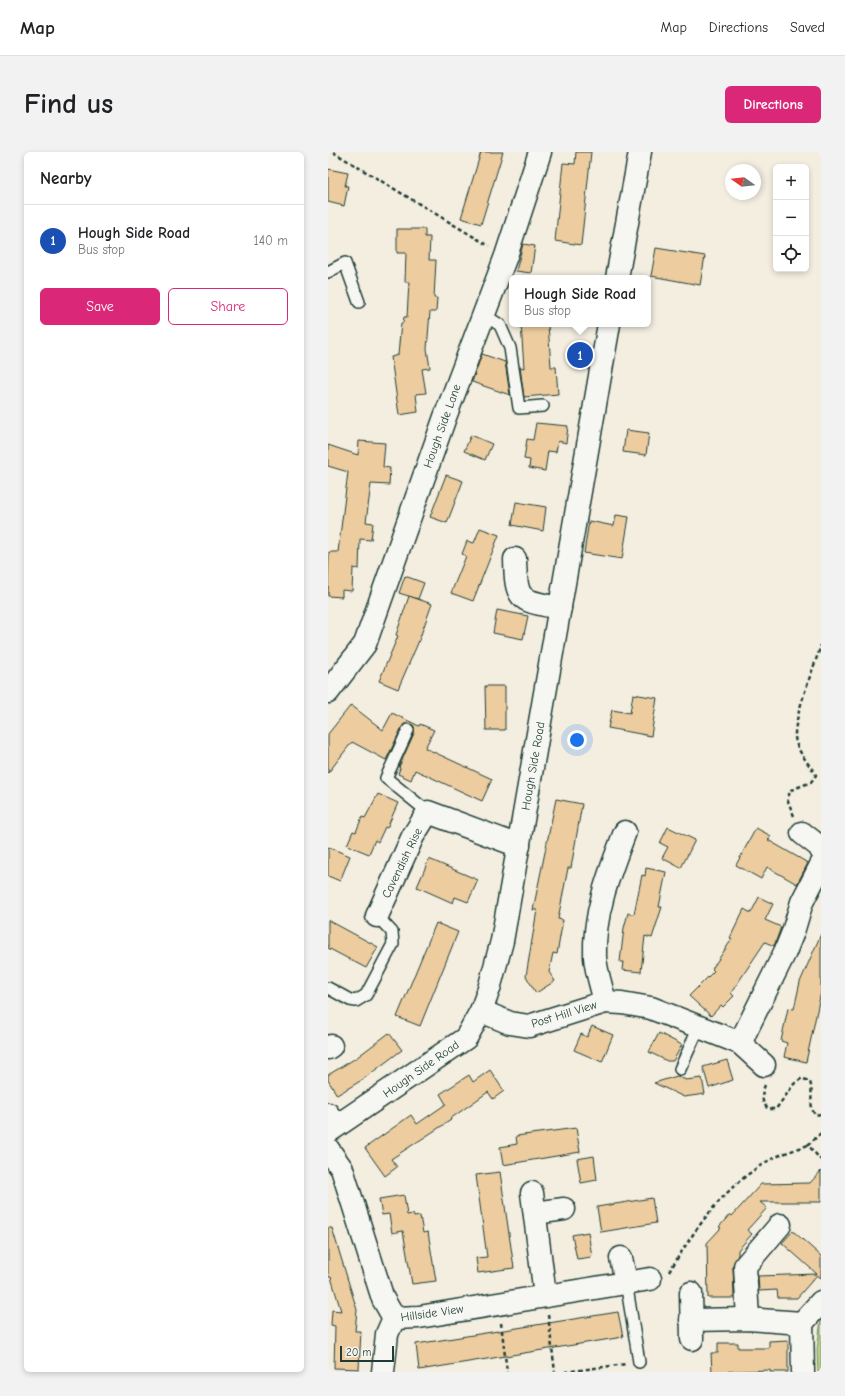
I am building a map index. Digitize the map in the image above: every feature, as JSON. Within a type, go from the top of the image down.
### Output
[{"type":"street","name":"Hough Side Lane","points":[[328,692],[365,644],[445,417],[506,256],[540,152]]},
{"type":"street","points":[[618,275],[640,152]]},
{"type":"street","name":"Hough Side Road","points":[[331,1124],[466,1038],[481,1011],[489,989],[502,941],[608,327]]},
{"type":"street","points":[[515,559],[516,584],[522,597],[533,603],[560,608]]},
{"type":"street","points":[[428,812],[519,846]]},
{"type":"street","name":"Cavendish Rise","points":[[377,916],[413,836],[428,812]]},
{"type":"street","points":[[605,1002],[595,958],[597,917],[613,864],[625,832]]},
{"type":"street","points":[[740,1043],[785,952],[821,852],[802,833]]},
{"type":"street","name":"Post Hill View","points":[[481,1011],[510,1023],[529,1026],[605,1002],[651,1008],[740,1043],[764,1065]]},
{"type":"street","name":"Hillside View","points":[[328,1149],[342,1169],[383,1299],[394,1318],[419,1317],[545,1294],[650,1279]]},
{"type":"street","points":[[545,1294],[533,1203],[564,1209]]},
{"type":"street","points":[[748,1319],[745,1266],[780,1225]]},
{"type":"street","points":[[621,1258],[626,1282]]},
{"type":"street","points":[[691,1293],[692,1330],[748,1319],[802,1323]]},
{"type":"street","points":[[803,1372],[802,1323],[821,1302]]},
{"type":"street","points":[[383,1372],[387,1334],[394,1318]]},
{"type":"lane","points":[[328,272],[345,263],[359,302]]},
{"type":"lane","points":[[484,315],[500,325],[510,348],[520,408],[543,406]]},
{"type":"lane","points":[[408,730],[386,778],[428,812]]},
{"type":"lane","points":[[328,988],[350,1000],[361,1000],[366,995],[392,944],[392,932],[377,916]]},
{"type":"lane","points":[[680,1069],[699,1027]]},
{"type":"lane","points":[[626,1282],[639,1362]]},
{"type":"path","points":[[333,152],[506,256]]},
{"type":"path","points":[[787,799],[791,790],[811,782],[816,775],[801,752],[795,737],[798,715],[821,645]]},
{"type":"path","points":[[764,1065],[769,1075],[762,1092],[762,1102],[768,1109],[776,1109],[794,1084],[802,1078],[810,1082],[813,1091],[811,1108],[815,1115],[821,1114]]},
{"type":"path","points":[[650,1279],[665,1278],[696,1228],[714,1206],[741,1180],[768,1161],[808,1145],[821,1133]]},
{"type":"path","points":[[808,1145],[821,1160]]},
{"type":"path","points":[[545,1294],[555,1372]]},
{"type":"path","points":[[499,1303],[507,1372]]},
{"type":"path","points":[[565,1372],[639,1362]]},
{"type":"green space","points":[[821,1320],[821,1372],[818,1372],[817,1349]]},
{"type":"building","points":[[481,152],[503,152],[481,224],[461,218]]},
{"type":"building","points":[[576,152],[591,152],[581,245],[555,241],[563,163],[575,164]]},
{"type":"building","points":[[328,169],[348,173],[345,186],[348,186],[344,206],[328,202]]},
{"type":"building","points":[[397,229],[425,229],[425,237],[430,237],[429,260],[436,260],[434,298],[437,298],[436,312],[430,312],[427,349],[430,368],[422,369],[426,393],[416,394],[418,412],[399,415],[391,357],[398,355],[401,323],[403,323],[404,317],[407,317],[409,282],[405,282],[406,253],[397,253]]},
{"type":"building","points":[[523,244],[535,246],[531,273],[516,271]]},
{"type":"building","points":[[656,248],[705,256],[700,285],[651,276]]},
{"type":"building","points":[[521,327],[548,327],[551,367],[556,367],[558,394],[524,397],[520,367],[524,368]]},
{"type":"building","points":[[482,354],[505,362],[510,395],[472,382]]},
{"type":"building","points":[[536,423],[568,426],[566,443],[558,441],[556,452],[548,451],[545,471],[529,468],[530,460],[524,459],[527,439],[533,440]]},
{"type":"building","points":[[626,430],[649,433],[646,455],[623,452]]},
{"type":"building","points":[[471,435],[492,444],[485,460],[464,451]]},
{"type":"building","points":[[359,441],[385,443],[383,467],[390,468],[389,485],[371,484],[366,522],[373,523],[371,540],[360,539],[359,569],[353,568],[352,591],[342,590],[342,597],[328,596],[329,552],[338,552],[348,472],[328,466],[328,445],[358,455]]},
{"type":"building","points":[[446,475],[463,481],[447,523],[430,517]]},
{"type":"building","points":[[516,502],[546,507],[543,531],[512,525]]},
{"type":"building","points":[[616,515],[629,517],[622,559],[584,553],[589,521],[614,526]]},
{"type":"building","points":[[480,528],[499,535],[473,601],[451,593],[466,556],[462,554],[467,541],[474,543]]},
{"type":"building","points":[[405,576],[424,583],[418,599],[399,593]]},
{"type":"building","points":[[409,596],[432,604],[418,643],[398,689],[379,681],[398,636],[396,635]]},
{"type":"building","points":[[497,610],[528,616],[523,639],[493,633]]},
{"type":"building","points":[[485,686],[505,686],[505,730],[486,730]]},
{"type":"building","points":[[633,694],[657,698],[651,736],[608,728],[612,710],[630,713]]},
{"type":"building","points":[[351,705],[383,730],[392,713],[419,726],[420,724],[434,730],[425,748],[492,779],[482,801],[415,770],[411,780],[398,774],[399,767],[414,733],[414,726],[411,724],[404,724],[386,760],[352,742],[328,773],[328,734]]},
{"type":"building","points":[[378,794],[398,803],[387,828],[385,827],[378,842],[375,840],[369,854],[347,845],[353,831],[356,832],[362,817],[365,818]]},
{"type":"building","points":[[556,799],[582,804],[571,868],[568,868],[558,919],[563,920],[557,954],[553,953],[549,972],[555,981],[536,993],[526,976],[537,910],[533,910]]},
{"type":"building","points":[[668,827],[695,840],[681,868],[662,858],[668,847],[660,843]]},
{"type":"building","points":[[756,828],[771,836],[768,840],[808,863],[797,884],[767,867],[761,879],[736,865]]},
{"type":"building","points":[[328,847],[350,856],[340,881],[328,876]]},
{"type":"building","points":[[429,859],[478,880],[468,902],[455,897],[453,903],[417,887]]},
{"type":"building","points":[[646,868],[666,872],[659,907],[662,907],[652,938],[645,936],[641,972],[622,970],[623,962],[620,962],[624,928],[628,913],[634,914],[642,875],[645,876]]},
{"type":"building","points":[[759,897],[773,904],[765,920],[781,927],[774,946],[765,942],[731,993],[734,996],[723,1007],[721,1005],[711,1016],[689,996],[714,971],[712,969],[732,939],[730,938],[744,909],[751,913]]},
{"type":"building","points":[[328,920],[378,947],[366,968],[328,948]]},
{"type":"building","points":[[436,923],[458,932],[420,1026],[397,1017]]},
{"type":"building","points":[[821,934],[821,992],[806,1062],[784,1057],[787,1043],[781,1041],[788,1008],[794,1009],[800,982]]},
{"type":"building","points":[[592,1026],[613,1035],[602,1062],[574,1050],[581,1034],[587,1037]]},
{"type":"building","points":[[389,1033],[402,1050],[362,1080],[337,1095],[328,1080],[328,1075],[356,1058]]},
{"type":"building","points":[[659,1033],[682,1045],[673,1061],[667,1061],[649,1052]]},
{"type":"building","points":[[727,1060],[733,1080],[709,1088],[703,1067]]},
{"type":"building","points":[[490,1070],[504,1091],[493,1099],[488,1092],[450,1119],[451,1120],[391,1159],[397,1167],[385,1176],[365,1148],[411,1115],[417,1124],[446,1104],[440,1094],[469,1075],[473,1082]]},
{"type":"building","points":[[677,1076],[686,1080],[702,1078],[705,1094],[684,1097],[654,1083]]},
{"type":"building","points":[[576,1128],[580,1152],[503,1165],[500,1147],[517,1144],[516,1136]]},
{"type":"building","points":[[594,1156],[597,1180],[581,1183],[577,1159]]},
{"type":"building","points":[[821,1171],[821,1202],[760,1202],[767,1208],[747,1230],[752,1234],[738,1250],[738,1255],[733,1266],[734,1298],[708,1298],[707,1243],[721,1228],[719,1227],[730,1214],[732,1216],[761,1184],[810,1183]]},
{"type":"building","points":[[500,1172],[514,1268],[478,1273],[476,1258],[487,1257],[476,1175]]},
{"type":"building","points":[[404,1195],[407,1215],[413,1214],[414,1217],[420,1216],[423,1233],[428,1232],[436,1281],[412,1284],[403,1231],[392,1233],[389,1214],[382,1215],[379,1199]]},
{"type":"building","points":[[652,1198],[656,1223],[601,1232],[597,1207]]},
{"type":"building","points":[[328,1228],[332,1228],[357,1310],[355,1331],[361,1331],[359,1369],[334,1368],[335,1326],[331,1325],[332,1310],[341,1311],[331,1277],[328,1277]]},
{"type":"building","points":[[793,1231],[821,1256],[821,1278],[817,1275],[797,1298],[778,1298],[777,1290],[759,1291],[758,1276],[817,1274],[782,1243]]},
{"type":"building","points":[[588,1232],[592,1257],[577,1259],[572,1235]]},
{"type":"building","points":[[618,1312],[623,1337],[419,1370],[416,1344]]},
{"type":"building","points":[[788,1340],[788,1372],[770,1372],[770,1370],[712,1372],[711,1353],[718,1353],[718,1343],[738,1343],[738,1348],[769,1348],[769,1341]]},
{"type":"place","name":"Hough Side Road","points":[[580,355]]}]
